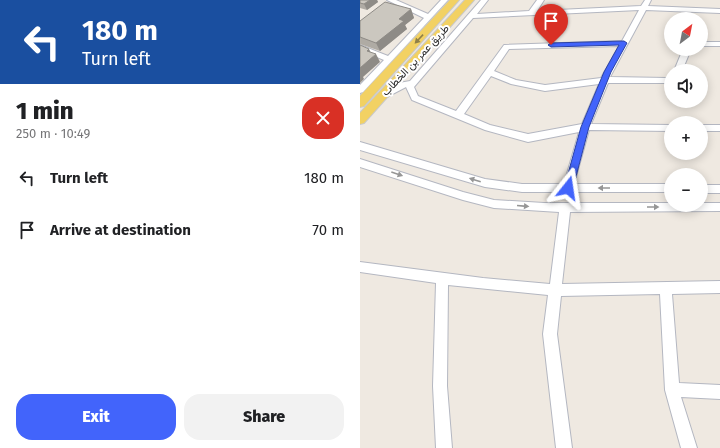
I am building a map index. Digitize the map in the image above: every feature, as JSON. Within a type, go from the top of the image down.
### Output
[{"type":"main road","name":"طريق عمر بن الخطاب","points":[[360,103],[455,0]]},
{"type":"main road","name":"طريق عمر بن الخطاب","points":[[360,120],[470,0]]},
{"type":"street","points":[[390,0],[429,17]]},
{"type":"street","points":[[360,90],[445,0]]},
{"type":"street","points":[[485,0],[412,84],[410,87],[415,98],[488,128],[528,138],[585,127],[664,128]]},
{"type":"street","points":[[532,12],[542,0]]},
{"type":"street","points":[[568,188],[585,127],[605,80],[648,0]]},
{"type":"street","points":[[471,16],[643,8],[720,11]]},
{"type":"street","points":[[446,27],[459,30]]},
{"type":"street","points":[[458,116],[507,47],[624,43]]},
{"type":"street","points":[[708,44],[720,44]]},
{"type":"street","points":[[360,46],[389,59]]},
{"type":"street","points":[[489,72],[514,82],[545,88],[605,80],[664,81]]},
{"type":"street","points":[[382,96],[402,85],[412,84]]},
{"type":"street","points":[[708,128],[720,128]]},
{"type":"street","points":[[360,146],[485,183],[522,188],[664,188]]},
{"type":"street","points":[[360,163],[463,196],[494,204],[544,208],[720,207]]},
{"type":"street","points":[[708,188],[720,189]]},
{"type":"street","points":[[564,448],[550,334],[565,208]]},
{"type":"street","points":[[360,267],[442,278],[555,290],[720,287]]},
{"type":"street","points":[[442,278],[440,386],[444,448]]},
{"type":"street","points":[[666,289],[672,390],[689,448]]},
{"type":"street","points":[[672,390],[720,392]]},
{"type":"building","points":[[360,0],[370,0],[364,4],[360,3]]},
{"type":"building","points":[[385,2],[411,9],[399,19],[404,21],[376,43],[360,37],[360,21]]},
{"type":"building","points":[[360,45],[369,49],[367,51],[376,54],[360,68]]},
{"type":"route","points":[[551,45],[624,43],[608,72],[585,127],[568,188]]}]
